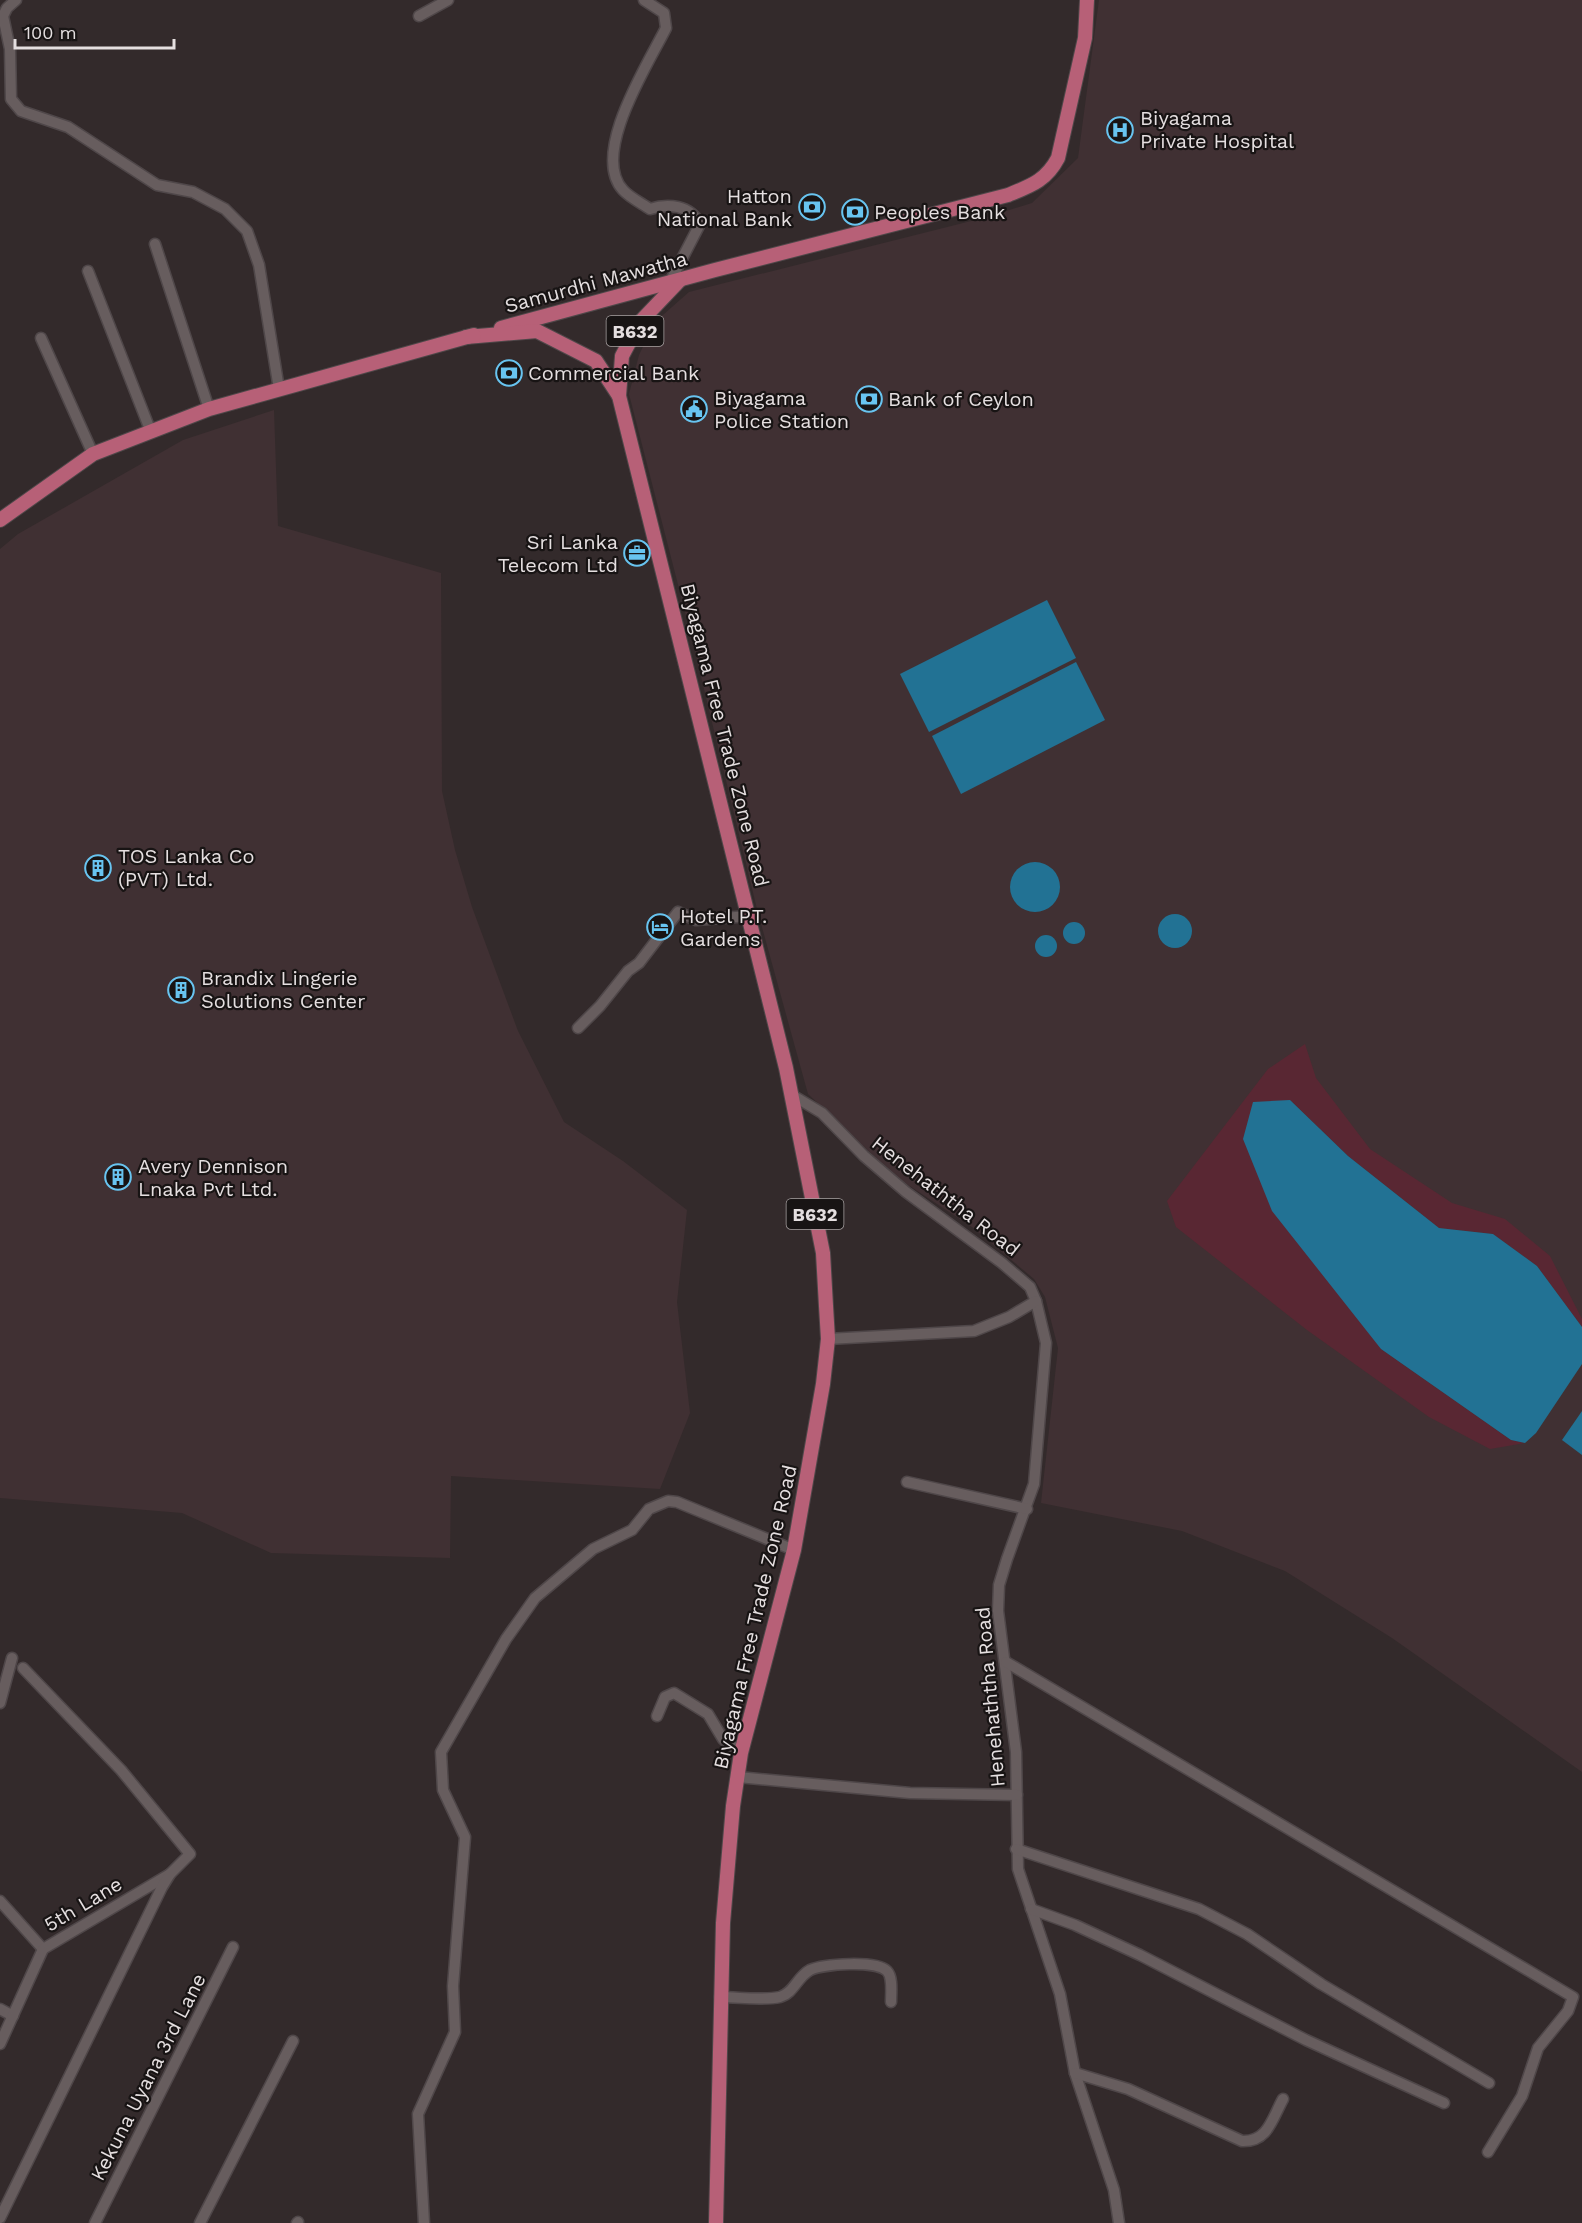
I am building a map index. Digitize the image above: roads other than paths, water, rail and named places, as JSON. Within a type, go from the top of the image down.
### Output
[{"type":"main road","name":"Samurdhi Mawatha","points":[[0,520],[93,454],[209,408],[675,281],[1008,195],[1040,182],[1052,171],[1058,158],[1085,38],[1087,0]]},
{"type":"main road","name":"Biyagama Free Trade Zone Road","points":[[675,281],[640,322],[622,356],[619,396],[792,1095],[824,1253],[828,1339],[816,1429],[794,1550],[741,1753],[726,1871],[720,1997],[716,2223]]},
{"type":"main road","name":"Biyagama Free Trade Zone Road","points":[[466,338],[537,331],[596,361],[619,396]]},
{"type":"street","points":[[16,0],[2,16],[10,49],[11,99],[16,107],[21,111],[68,127],[157,185],[194,192],[225,209],[247,231],[259,265],[279,389]]},
{"type":"street","points":[[419,16],[448,0]]},
{"type":"street","points":[[644,0],[664,13],[666,28],[617,129],[611,159],[622,189],[650,209],[666,203],[680,207],[697,218],[700,224],[675,281]]},
{"type":"street","points":[[155,244],[209,408]]},
{"type":"street","points":[[88,271],[151,432]]},
{"type":"street","points":[[41,338],[93,454]]},
{"type":"street","points":[[578,1028],[600,1006],[628,971],[639,963],[678,912],[696,920],[749,915]]},
{"type":"street","name":"Henehaththa Road","points":[[792,1095],[822,1113],[864,1156],[906,1192],[1002,1263],[1030,1287],[1036,1301],[1046,1343],[1034,1484],[999,1585],[998,1611],[1016,1752],[1016,1849],[1018,1869],[1060,1994],[1075,2073],[1114,2190],[1119,2223]]},
{"type":"street","points":[[828,1339],[974,1331],[1009,1317],[1036,1301]]},
{"type":"street","points":[[907,1482],[1027,1509]]},
{"type":"street","points":[[424,2223],[418,2114],[455,2032],[453,1986],[465,1837],[443,1790],[441,1752],[452,1727],[506,1639],[535,1598],[593,1549],[632,1530],[649,1509],[668,1502],[677,1502],[794,1550]]},
{"type":"street","points":[[0,1703],[12,1658]]},
{"type":"street","points":[[1006,1662],[1573,1997],[1568,2011],[1538,2048],[1522,2096],[1488,2152]]},
{"type":"street","points":[[0,2218],[170,1874],[190,1854],[121,1770],[23,1668]]},
{"type":"street","points":[[657,1716],[665,1697],[674,1693],[701,1708],[712,1720],[723,1739],[741,1753]]},
{"type":"street","points":[[738,1777],[910,1793],[1017,1794]]},
{"type":"street","points":[[1016,1849],[1199,1909],[1221,1919],[1321,1984],[1490,2083]]},
{"type":"street","name":"5th Lane","points":[[0,2044],[43,1949],[170,1874]]},
{"type":"street","points":[[0,1901],[43,1949]]},
{"type":"street","points":[[1031,1909],[1076,1925],[1140,1955],[1306,2040],[1444,2103]]},
{"type":"street","name":"Kekuna Uyana 3rd Lane","points":[[95,2223],[233,1947]]},
{"type":"street","points":[[720,1997],[777,1997],[789,1994],[807,1971],[821,1965],[839,1964],[881,1967],[887,1971],[890,1978],[891,2002]]},
{"type":"street","points":[[0,2009],[13,2016]]},
{"type":"street","points":[[200,2223],[293,2041]]},
{"type":"street","points":[[1075,2073],[1128,2089],[1242,2141],[1254,2142],[1261,2138],[1283,2099]]},
{"type":"water","points":[[1047,600],[1076,658],[929,732],[900,674]]},
{"type":"water","points":[[1076,662],[1105,720],[961,794],[932,736]]},
{"type":"water","points":[[1035,862],[1044,864],[1055,873],[1060,887],[1058,896],[1049,907],[1035,912],[1026,910],[1015,901],[1010,887],[1012,878],[1021,867]]},
{"type":"water","points":[[1175,914],[1187,919],[1192,931],[1187,943],[1175,948],[1163,943],[1158,931],[1163,919]]},
{"type":"water","points":[[1070,922],[1078,922],[1085,929],[1085,937],[1078,944],[1070,944],[1063,937],[1063,929]]},
{"type":"water","points":[[1042,935],[1050,935],[1057,942],[1057,950],[1050,957],[1042,957],[1035,950],[1035,942]]},
{"type":"water","points":[[1290,1100],[1348,1156],[1439,1228],[1493,1234],[1537,1266],[1582,1327],[1582,1364],[1536,1433],[1525,1443],[1511,1440],[1381,1349],[1272,1211],[1243,1139],[1253,1102]]},
{"type":"water","points":[[1582,1411],[1582,1455],[1562,1440]]},
{"type":"place","name":"Biyagama Private Hospital","points":[[1120,130]]},
{"type":"place","name":"Hatton National Bank","points":[[812,207]]},
{"type":"place","name":"Peoples Bank","points":[[855,212]]},
{"type":"place","name":"Commercial Bank","points":[[509,373]]},
{"type":"place","name":"Bank of Ceylon","points":[[869,399]]},
{"type":"place","name":"Biyagama Police Station","points":[[694,409]]},
{"type":"place","name":"Sri Lanka Telecom Ltd","points":[[637,553]]},
{"type":"place","name":"TOS Lanka Co (PVT) Ltd.","points":[[98,868]]},
{"type":"place","name":"Hotel P.T. Gardens","points":[[660,927]]},
{"type":"place","name":"Brandix Lingerie Solutions Center","points":[[181,990]]},
{"type":"place","name":"Avery Dennison Lnaka Pvt Ltd.","points":[[118,1177]]}]
